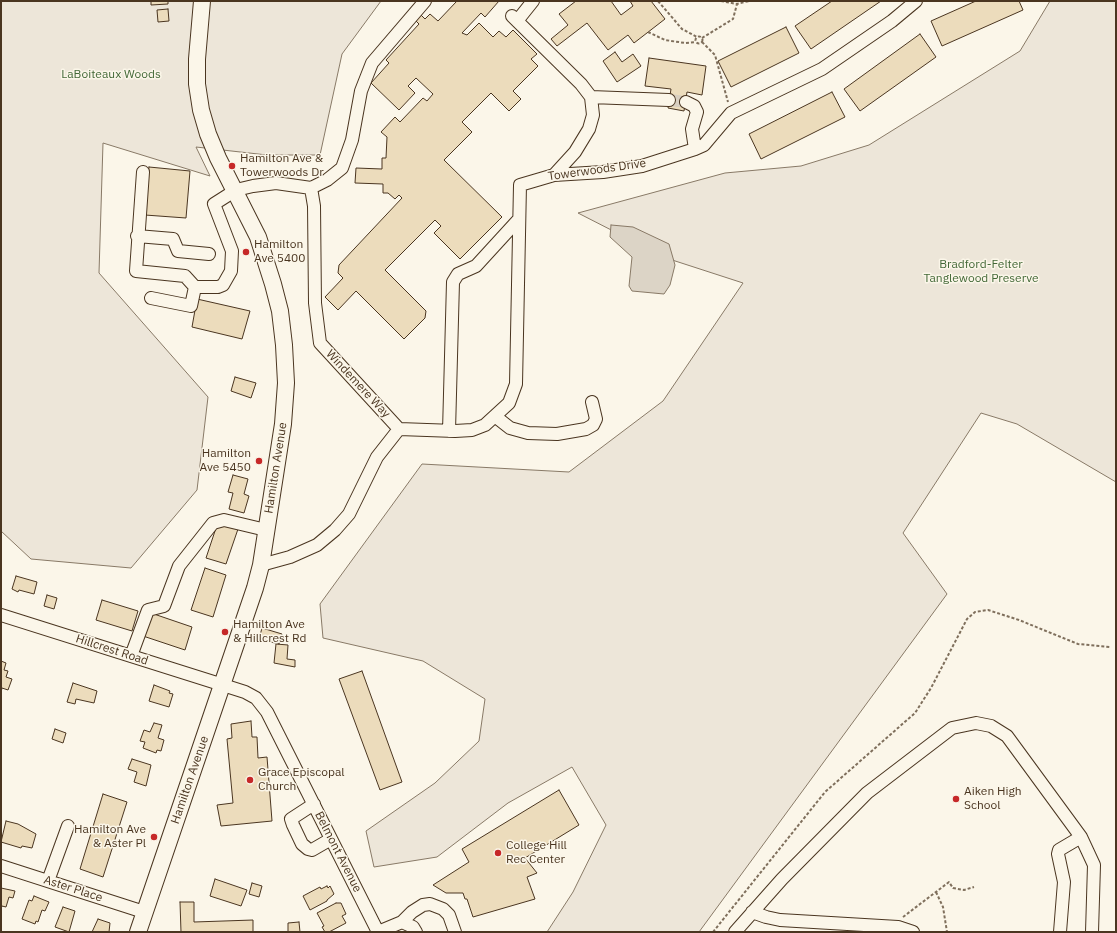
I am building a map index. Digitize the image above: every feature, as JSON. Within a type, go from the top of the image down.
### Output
[{"type":"main road","name":"Hamilton Avenue","points":[[138,932],[223,685],[261,565],[283,424],[286,382],[280,311],[272,278],[258,237],[208,134],[201,110],[197,84],[197,59],[202,1]]},
{"type":"street","points":[[144,172],[137,236],[136,271],[185,276],[195,287],[218,287],[223,285],[228,280],[231,271],[232,251],[214,204],[236,190],[276,183],[311,188],[327,180],[342,168],[352,140],[361,90],[368,70],[372,63],[425,1]]},
{"type":"street","points":[[534,1],[515,18],[581,84],[591,97],[593,115],[589,129],[575,152],[554,175]]},
{"type":"street","name":"Towerwoods Drive","points":[[399,429],[449,431],[472,430],[485,425],[496,417],[509,403],[516,384],[520,185],[554,175],[603,172],[642,166],[696,149],[704,145],[731,113],[822,69],[892,21],[916,1]]},
{"type":"street","points":[[591,97],[669,100]]},
{"type":"street","points":[[686,102],[694,106],[697,112],[692,129],[696,149]]},
{"type":"street","name":"Windemere Way","points":[[261,565],[290,557],[317,544],[335,530],[349,514],[377,457],[399,429],[320,344],[315,303],[314,206],[311,188]]},
{"type":"street","points":[[449,431],[453,282],[458,274],[476,266],[519,219]]},
{"type":"street","points":[[137,236],[173,239],[178,251],[209,254]]},
{"type":"street","points":[[151,298],[191,306],[195,287]]},
{"type":"street","points":[[496,417],[510,428],[544,435],[557,434],[586,429],[593,425],[596,419],[592,402]]},
{"type":"street","points":[[131,656],[148,610],[164,606],[179,566],[214,523],[224,520],[266,530]]},
{"type":"street","name":"Hillcrest Road","points":[[1,615],[223,685]]},
{"type":"street","name":"Belmont Avenue","points":[[223,685],[245,692],[256,698],[263,707],[314,804],[378,932]]},
{"type":"street","points":[[735,932],[752,912],[867,793],[952,728],[976,723],[990,726],[1006,736],[1081,837],[1094,865],[1092,932]]},
{"type":"street","points":[[314,804],[291,819],[292,825],[302,844],[308,849],[312,850],[331,840]]},
{"type":"street","points":[[48,881],[68,826]]},
{"type":"street","points":[[1060,932],[1064,882],[1058,854],[1059,850],[1081,837]]},
{"type":"street","name":"Aster Place","points":[[1,866],[144,912]]},
{"type":"street","points":[[378,932],[402,922],[412,912],[423,905],[430,904],[442,909],[449,916],[455,932]]},
{"type":"street","points":[[752,912],[780,920],[898,927],[913,932]]},
{"type":"street","points":[[402,922],[413,927],[416,932]]},
{"type":"path","points":[[658,1],[682,29],[702,38],[733,19],[737,4]]},
{"type":"path","points":[[721,1],[737,4],[749,1]]},
{"type":"path","points":[[648,32],[665,40],[685,43],[696,42],[699,44],[702,42]]},
{"type":"path","points":[[696,42],[697,37]]},
{"type":"path","points":[[702,38],[702,42],[715,55],[731,113]]},
{"type":"path","points":[[713,932],[826,792],[915,713],[931,688],[968,619],[975,612],[988,610],[1019,620],[1078,644],[1110,646]]},
{"type":"path","points":[[900,920],[949,882],[953,888],[964,890],[974,887]]},
{"type":"path","points":[[936,892],[942,907],[947,932]]},
{"type":"green space","name":"LaBoiteaux Woods","points":[[1,1],[381,1],[342,54],[320,155],[267,155],[196,147],[210,176],[103,143],[99,273],[208,397],[197,490],[131,568],[31,559],[1,531]]},
{"type":"green space","name":"Bradford-Felter Tanglewood Preserve","points":[[1050,1],[1116,1],[1116,482],[1017,424],[981,413],[903,533],[947,594],[699,932],[547,932],[573,892],[606,825],[572,767],[508,803],[437,857],[374,867],[366,831],[435,783],[479,741],[485,699],[423,661],[323,638],[320,604],[422,464],[569,472],[663,401],[743,283],[666,258],[578,213],[725,173],[801,166],[869,145],[1020,51]]},
{"type":"shaded area","points":[[611,225],[633,227],[669,244],[675,265],[670,285],[664,294],[632,291],[629,286],[632,257],[610,237]]},
{"type":"building","points":[[151,1],[168,1],[168,4],[151,5]]},
{"type":"building","points":[[457,1],[499,1],[485,17],[481,13],[462,33],[467,35],[479,23],[493,37],[499,31],[506,37],[513,30],[537,54],[531,59],[538,66],[513,91],[521,99],[509,111],[491,93],[462,122],[472,132],[444,160],[502,217],[460,259],[434,233],[441,226],[435,220],[385,270],[426,311],[425,318],[404,339],[356,291],[338,310],[325,297],[343,278],[338,273],[339,265],[402,198],[399,195],[395,199],[388,193],[383,193],[383,184],[355,183],[356,168],[382,169],[382,158],[386,158],[387,137],[381,132],[395,117],[400,122],[423,98],[427,101],[433,94],[416,78],[408,86],[415,93],[399,110],[371,83],[389,63],[386,60],[419,24],[412,17],[417,11],[425,19],[430,14],[438,21]]},
{"type":"building","points":[[576,1],[611,1],[621,15],[633,6],[630,1],[651,1],[665,19],[634,43],[628,35],[608,50],[587,23],[557,46],[551,39],[568,25],[559,14]]},
{"type":"building","points":[[832,1],[881,1],[811,49],[795,26]]},
{"type":"building","points":[[976,1],[1019,1],[1023,10],[942,46],[931,21]]},
{"type":"building","points":[[168,9],[169,21],[158,22],[157,10]]},
{"type":"building","points":[[786,27],[799,53],[731,87],[718,61]]},
{"type":"building","points":[[920,34],[936,57],[860,111],[844,89]]},
{"type":"building","points":[[615,52],[622,62],[633,54],[641,66],[617,82],[603,61]]},
{"type":"building","points":[[649,58],[706,66],[702,95],[687,92],[684,111],[668,108],[671,89],[645,86]]},
{"type":"building","points":[[832,92],[845,117],[761,159],[749,134]]},
{"type":"building","points":[[149,167],[190,171],[186,218],[145,215]]},
{"type":"building","points":[[197,299],[250,311],[242,339],[192,327]]},
{"type":"building","points":[[235,377],[256,383],[251,398],[231,391]]},
{"type":"building","points":[[233,475],[248,479],[244,494],[249,496],[244,513],[229,509],[233,493],[228,492]]},
{"type":"building","points":[[218,522],[238,529],[226,564],[206,558]]},
{"type":"building","points":[[205,568],[226,575],[213,617],[191,610]]},
{"type":"building","points":[[16,576],[37,582],[34,594],[19,590],[18,592],[12,589]]},
{"type":"building","points":[[47,595],[57,598],[54,609],[44,606]]},
{"type":"building","points":[[102,600],[138,611],[132,631],[96,620]]},
{"type":"building","points":[[148,612],[192,627],[185,650],[140,635]]},
{"type":"building","points":[[262,628],[282,634],[279,644],[259,639]]},
{"type":"building","points":[[276,644],[288,645],[287,659],[295,660],[295,667],[274,663]]},
{"type":"building","points":[[1,661],[6,663],[4,670],[8,671],[6,677],[12,679],[8,690],[2,688],[1,692]]},
{"type":"building","points":[[362,671],[402,782],[380,790],[339,679]]},
{"type":"building","points":[[73,683],[97,691],[94,703],[76,699],[75,704],[67,702]]},
{"type":"building","points":[[154,685],[170,691],[169,693],[173,694],[169,707],[149,701]]},
{"type":"building","name":"Grace Episcopal Church","points":[[251,721],[252,737],[257,737],[258,758],[267,757],[272,821],[221,826],[217,805],[233,803],[227,739],[232,738],[231,724]]},
{"type":"building","points":[[154,723],[162,725],[158,738],[164,740],[161,751],[157,750],[156,753],[143,748],[145,742],[140,741],[144,730],[150,732]]},
{"type":"building","points":[[55,729],[66,733],[63,743],[52,739]]},
{"type":"building","points":[[132,759],[151,765],[146,786],[134,782],[137,772],[128,769]]},
{"type":"building","name":"College Hill Rec Center","points":[[559,790],[579,825],[525,858],[537,873],[527,877],[535,899],[473,917],[467,899],[465,899],[463,893],[446,893],[433,885],[469,862],[462,849]]},
{"type":"building","points":[[103,794],[127,802],[103,877],[80,869]]},
{"type":"building","points":[[6,821],[18,824],[36,834],[32,848],[22,846],[21,848],[1,842]]},
{"type":"building","points":[[215,879],[247,890],[241,906],[210,896]]},
{"type":"building","points":[[252,883],[262,886],[259,897],[249,894]]},
{"type":"building","points":[[327,886],[328,888],[330,886],[334,894],[327,901],[310,910],[303,896],[320,887],[321,889]]},
{"type":"building","points":[[1,888],[15,891],[13,898],[9,897],[6,907],[2,906],[1,909]]},
{"type":"building","points":[[34,896],[49,902],[45,911],[42,910],[38,922],[36,921],[35,924],[22,919],[29,900],[32,901]]},
{"type":"building","points":[[180,902],[194,902],[194,922],[253,920],[253,932],[181,932]]},
{"type":"building","points":[[336,903],[341,903],[346,914],[342,916],[346,923],[329,932],[325,932],[322,927],[324,926],[317,913]]},
{"type":"building","points":[[63,907],[75,911],[69,932],[55,927]]},
{"type":"building","points":[[98,919],[110,923],[109,932],[92,932]]},
{"type":"building","points":[[299,922],[300,932],[288,932],[288,923]]},
{"type":"tunnel","points":[[669,100],[686,102]]},
{"type":"place","name":"Hamilton Ave & Towerwoods Dr","points":[[232,166]]},
{"type":"place","name":"Hamilton Ave 5400","points":[[246,252]]},
{"type":"place","name":"Hamilton Ave 5450","points":[[259,461]]},
{"type":"place","name":"Hamilton Ave & Hillcrest Rd","points":[[225,632]]},
{"type":"place","name":"Grace Episcopal Church","points":[[250,780]]},
{"type":"place","name":"Aiken High School","points":[[956,799]]},
{"type":"place","name":"Hamilton Ave & Aster Pl","points":[[154,837]]},
{"type":"place","name":"College Hill Rec Center","points":[[498,853]]}]
